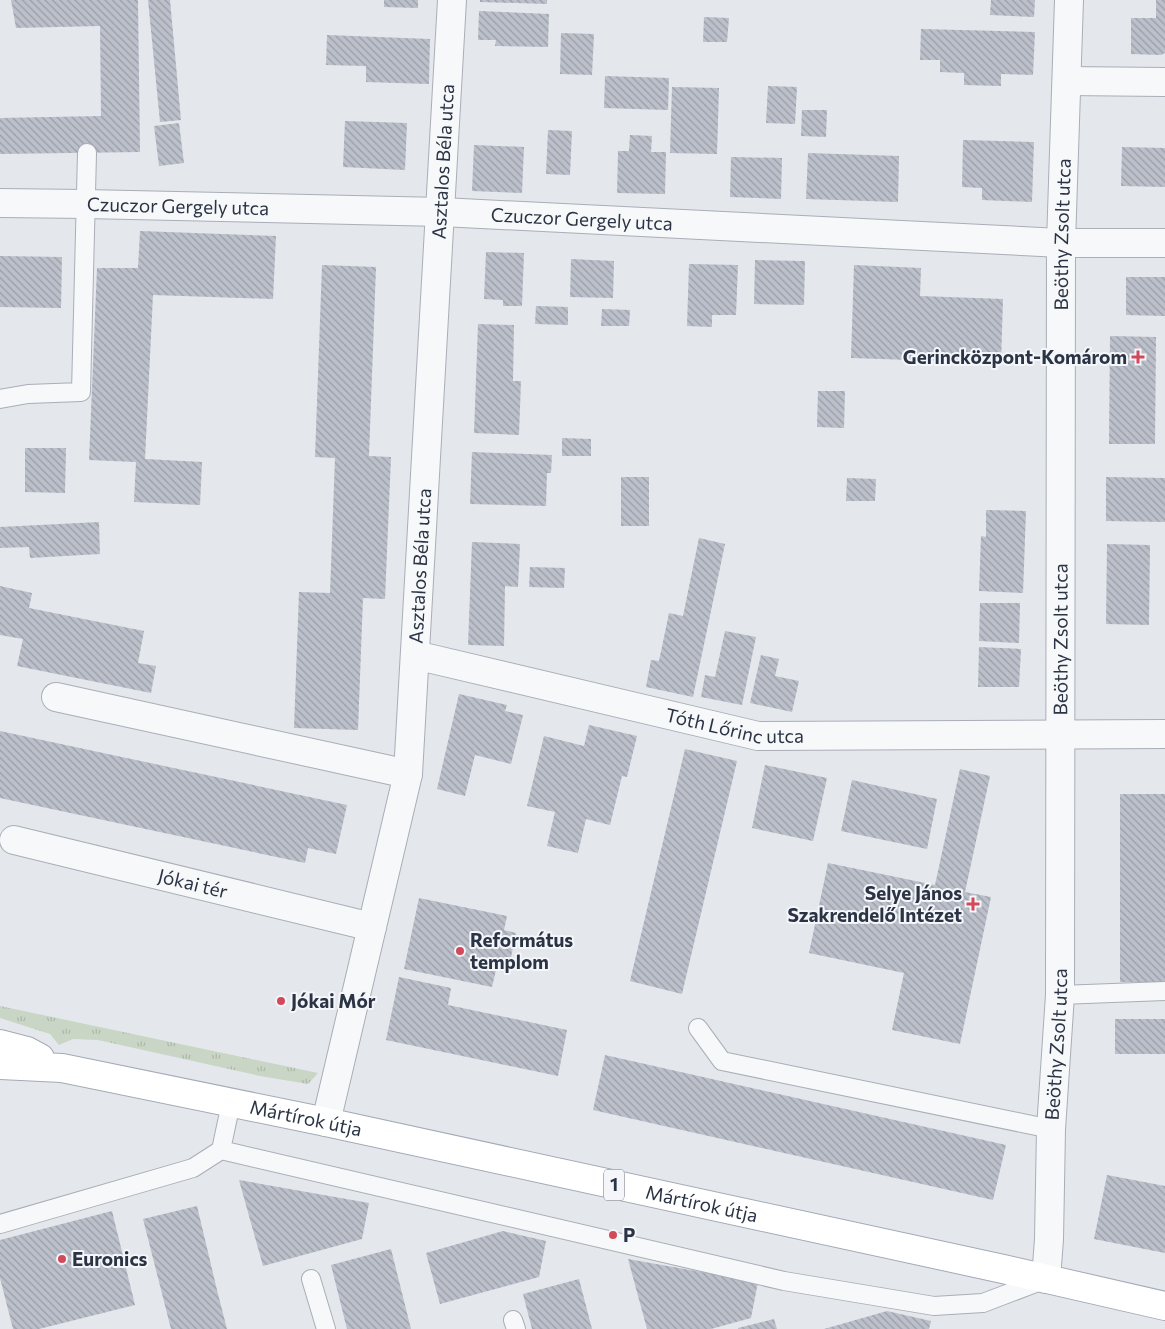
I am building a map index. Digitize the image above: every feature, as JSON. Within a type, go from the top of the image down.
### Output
[{"type":"main road","name":"Mártírok útja","points":[[0,1044],[27,1051],[62,1068]]},
{"type":"main road","name":"Mártírok útja","points":[[0,1064],[62,1068],[230,1102],[1165,1306]]},
{"type":"street","name":"Asztalos Béla utca","points":[[326,1122],[408,774],[442,212],[452,0]]},
{"type":"street","name":"Beöthy Zsolt utca","points":[[1046,1279],[1049,1239],[1051,1128],[1060,996],[1062,734],[1061,243],[1069,0]]},
{"type":"street","points":[[1066,81],[1165,82]]},
{"type":"street","name":"Czuczor Gergely utca","points":[[0,203],[442,212],[1061,243],[1165,243]]},
{"type":"street","name":"Tóth Lőrinc utca","points":[[415,655],[758,736],[1165,734]]},
{"type":"street","points":[[56,697],[408,774]]},
{"type":"street","name":"Jókai tér","points":[[14,840],[372,927]]},
{"type":"lane","points":[[0,399],[28,394],[81,392],[87,153]]},
{"type":"lane","points":[[1060,996],[1165,991]]},
{"type":"lane","points":[[698,1028],[722,1061],[1051,1128]]},
{"type":"lane","points":[[221,1150],[230,1102]]},
{"type":"lane","points":[[0,1224],[193,1168],[221,1150],[784,1281],[934,1306],[983,1303],[1046,1279]]},
{"type":"lane","points":[[310,1279],[326,1329]]},
{"type":"green space","points":[[0,1006],[318,1073],[308,1084],[260,1076],[98,1040],[73,1039],[59,1045],[50,1034],[0,1018]]},
{"type":"building","points":[[11,0],[138,0],[140,152],[0,154],[0,118],[101,116],[100,26],[16,28]]},
{"type":"building","points":[[148,0],[170,0],[181,120],[160,122]]},
{"type":"building","points":[[384,0],[418,0],[418,8],[384,7]]},
{"type":"building","points":[[480,0],[547,0],[547,4],[480,2]]},
{"type":"building","points":[[991,0],[1035,0],[1034,17],[990,15]]},
{"type":"building","points":[[1156,0],[1165,0],[1165,53],[1161,55],[1131,54],[1131,18],[1156,18]]},
{"type":"building","points":[[479,11],[549,14],[548,47],[495,46],[496,40],[478,40]]},
{"type":"building","points":[[704,17],[729,18],[727,42],[703,42]]},
{"type":"building","points":[[921,29],[1035,32],[1033,75],[1001,74],[1001,86],[964,85],[964,73],[940,72],[940,60],[920,60]]},
{"type":"building","points":[[561,33],[594,34],[592,75],[560,74]]},
{"type":"building","points":[[327,35],[430,39],[429,84],[366,82],[366,66],[326,65]]},
{"type":"building","points":[[605,76],[669,78],[668,110],[604,108]]},
{"type":"building","points":[[768,86],[797,87],[795,124],[766,123]]},
{"type":"building","points":[[672,87],[719,88],[717,154],[670,153]]},
{"type":"building","points":[[802,110],[827,110],[826,137],[801,136]]},
{"type":"building","points":[[345,121],[407,123],[405,170],[343,167]]},
{"type":"building","points":[[179,123],[184,163],[159,166],[154,126]]},
{"type":"building","points":[[548,130],[572,131],[570,175],[546,174]]},
{"type":"building","points":[[630,135],[652,136],[651,152],[666,152],[665,194],[617,193],[618,151],[629,151]]},
{"type":"building","points":[[963,140],[1034,142],[1032,202],[982,200],[982,188],[962,187]]},
{"type":"building","points":[[474,145],[524,147],[522,193],[472,191]]},
{"type":"building","points":[[1122,147],[1165,148],[1165,187],[1121,186]]},
{"type":"building","points":[[808,153],[899,156],[898,202],[806,199]]},
{"type":"building","points":[[731,157],[782,158],[781,199],[730,197]]},
{"type":"building","points":[[140,231],[276,236],[273,299],[153,295],[145,459],[202,462],[200,505],[134,502],[136,462],[89,460],[97,268],[138,268]]},
{"type":"building","points":[[486,252],[524,253],[522,306],[503,306],[503,300],[484,299]]},
{"type":"building","points":[[0,256],[62,257],[61,308],[0,307]]},
{"type":"building","points":[[571,259],[614,261],[613,298],[570,297]]},
{"type":"building","points":[[755,260],[805,261],[804,305],[754,304]]},
{"type":"building","points":[[689,264],[738,265],[736,315],[712,315],[712,327],[687,326]]},
{"type":"building","points":[[322,265],[376,267],[369,456],[391,457],[385,599],[363,598],[358,730],[294,728],[299,592],[330,593],[335,458],[315,457]]},
{"type":"building","points":[[854,265],[921,268],[920,296],[1003,299],[1001,363],[851,358]]},
{"type":"building","points":[[1126,277],[1165,277],[1165,316],[1126,315]]},
{"type":"building","points":[[536,306],[568,307],[568,325],[535,324]]},
{"type":"building","points":[[602,309],[630,310],[629,326],[601,326]]},
{"type":"building","points":[[478,324],[514,325],[513,381],[521,381],[519,435],[474,433]]},
{"type":"building","points":[[1110,336],[1156,337],[1155,444],[1109,444]]},
{"type":"building","points":[[818,391],[845,391],[844,428],[817,427]]},
{"type":"building","points":[[562,438],[591,439],[591,456],[562,456]]},
{"type":"building","points":[[25,448],[66,448],[65,493],[25,492]]},
{"type":"building","points":[[472,452],[552,455],[551,473],[547,473],[546,506],[470,504]]},
{"type":"building","points":[[621,477],[649,477],[649,526],[621,526]]},
{"type":"building","points":[[1106,477],[1165,478],[1165,522],[1106,521]]},
{"type":"building","points":[[847,478],[876,479],[875,501],[846,501]]},
{"type":"building","points":[[986,510],[1026,511],[1023,593],[979,591],[981,536],[986,537]]},
{"type":"building","points":[[99,522],[100,554],[30,558],[29,547],[0,548],[0,527]]},
{"type":"building","points":[[699,538],[725,544],[693,697],[646,687],[651,660],[659,661],[669,613],[683,616]]},
{"type":"building","points":[[472,542],[520,544],[518,587],[505,586],[504,646],[468,645]]},
{"type":"building","points":[[1107,544],[1150,545],[1149,625],[1106,624]]},
{"type":"building","points":[[530,567],[565,568],[564,588],[529,587]]},
{"type":"building","points":[[0,586],[32,593],[29,608],[144,631],[138,663],[156,666],[151,693],[17,666],[23,639],[0,635]]},
{"type":"building","points":[[980,603],[1020,603],[1019,643],[979,641]]},
{"type":"building","points":[[725,631],[756,637],[742,705],[701,697],[705,675],[715,677]]},
{"type":"building","points":[[979,647],[1021,649],[1019,687],[978,687]]},
{"type":"building","points":[[761,655],[779,659],[775,676],[799,681],[792,712],[750,703]]},
{"type":"building","points":[[459,694],[507,705],[505,711],[523,715],[511,764],[475,755],[465,796],[437,789]]},
{"type":"building","points":[[589,725],[637,736],[627,777],[622,776],[610,825],[586,819],[578,853],[547,846],[555,812],[527,806],[544,736],[584,746]]},
{"type":"building","points":[[0,731],[347,805],[336,854],[308,848],[305,863],[0,798]]},
{"type":"building","points":[[685,749],[737,761],[682,994],[630,981]]},
{"type":"building","points":[[765,765],[827,778],[813,841],[752,828]]},
{"type":"building","points":[[960,769],[990,776],[965,892],[991,897],[960,1044],[892,1030],[904,973],[809,953],[828,863],[935,885]]},
{"type":"building","points":[[852,780],[937,799],[927,849],[841,831]]},
{"type":"building","points":[[1120,794],[1165,794],[1165,982],[1120,982]]},
{"type":"building","name":"Református templom","points":[[419,898],[507,916],[504,930],[516,933],[508,972],[496,970],[492,987],[404,969]]},
{"type":"building","points":[[399,977],[451,988],[448,1005],[567,1030],[558,1076],[386,1040]]},
{"type":"building","points":[[1115,1019],[1165,1019],[1165,1054],[1115,1054]]},
{"type":"building","points":[[605,1055],[1006,1145],[993,1200],[593,1110]]},
{"type":"building","points":[[1107,1175],[1165,1186],[1165,1253],[1094,1239]]},
{"type":"building","points":[[239,1180],[369,1203],[362,1239],[263,1266]]},
{"type":"building","points":[[197,1206],[227,1329],[171,1329],[143,1219]]},
{"type":"building","name":"Euronics","points":[[112,1211],[135,1305],[39,1329],[13,1329],[0,1278],[0,1240]]},
{"type":"building","points":[[503,1231],[546,1241],[539,1277],[440,1304],[426,1253]]},
{"type":"building","points":[[391,1249],[411,1329],[347,1329],[331,1265]]},
{"type":"building","points":[[628,1259],[758,1282],[751,1318],[711,1329],[647,1329]]},
{"type":"building","points":[[579,1279],[592,1329],[532,1329],[523,1294]]},
{"type":"building","points":[[887,1311],[931,1321],[929,1329],[824,1329]]},
{"type":"building","points":[[774,1319],[777,1329],[738,1329],[738,1328]]},
{"type":"place","name":"Gerincközpont-Komárom","points":[[1138,357]]},
{"type":"place","name":"Selye János Szakrendelő Intézet","points":[[973,904]]},
{"type":"place","name":"Református templom","points":[[460,951]]},
{"type":"place","name":"Jókai Mór","points":[[281,1001]]},
{"type":"place","name":"P","points":[[613,1235]]},
{"type":"place","name":"Euronics","points":[[62,1259]]}]
